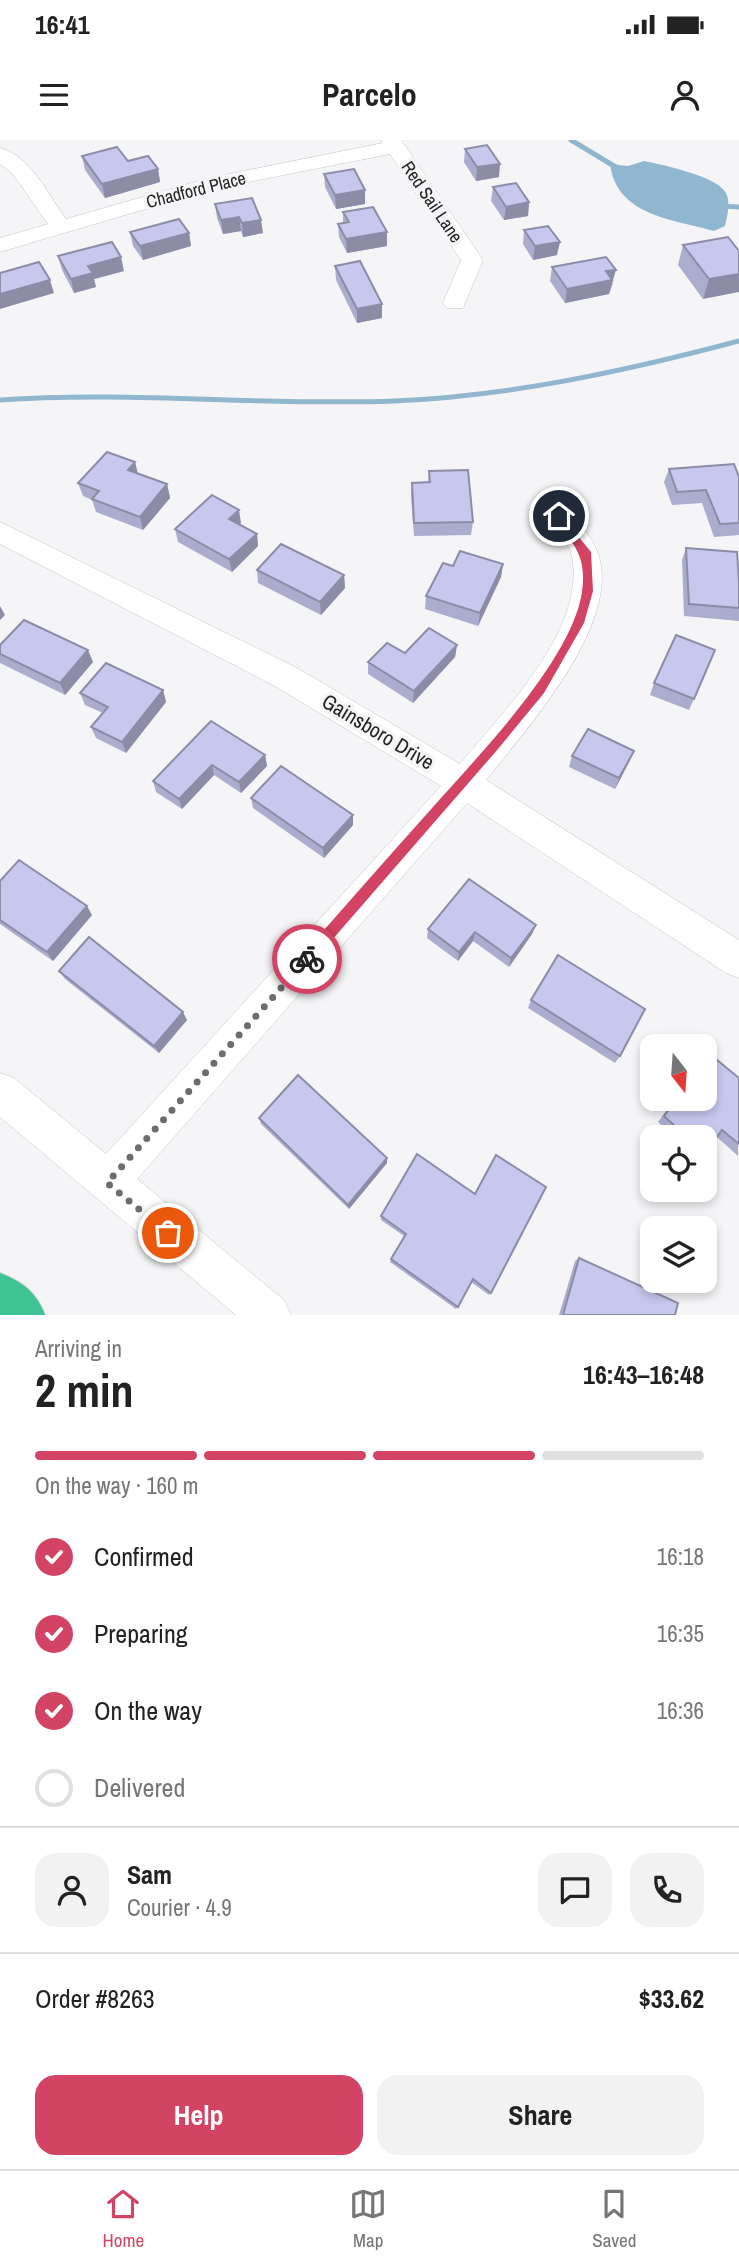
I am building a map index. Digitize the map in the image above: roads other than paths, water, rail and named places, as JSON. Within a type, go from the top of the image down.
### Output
[{"type":"highway","points":[[0,1299],[19,1315]]},
{"type":"street","name":"Chadford Place","points":[[0,245],[209,184],[393,143]]},
{"type":"street","name":"Red Sail Lane","points":[[393,143],[472,260],[455,303]]},
{"type":"street","points":[[0,154],[20,170],[61,227]]},
{"type":"street","points":[[107,1183],[464,783],[540,689],[580,620],[587,591],[586,552],[559,516]]},
{"type":"street","name":"Gainsboro Drive","points":[[0,532],[286,677],[464,783],[739,961]]},
{"type":"street","points":[[0,1092],[269,1315]]},
{"type":"water","points":[[644,161],[701,176],[721,187],[728,201],[725,226],[714,231],[664,218],[635,205],[623,195],[610,164],[628,166]]},
{"type":"waterway","points":[[571,140],[619,169]]},
{"type":"waterway","points":[[720,206],[739,207]]},
{"type":"waterway","points":[[0,400],[98,397],[345,402],[438,398],[568,380],[739,341]]}]
